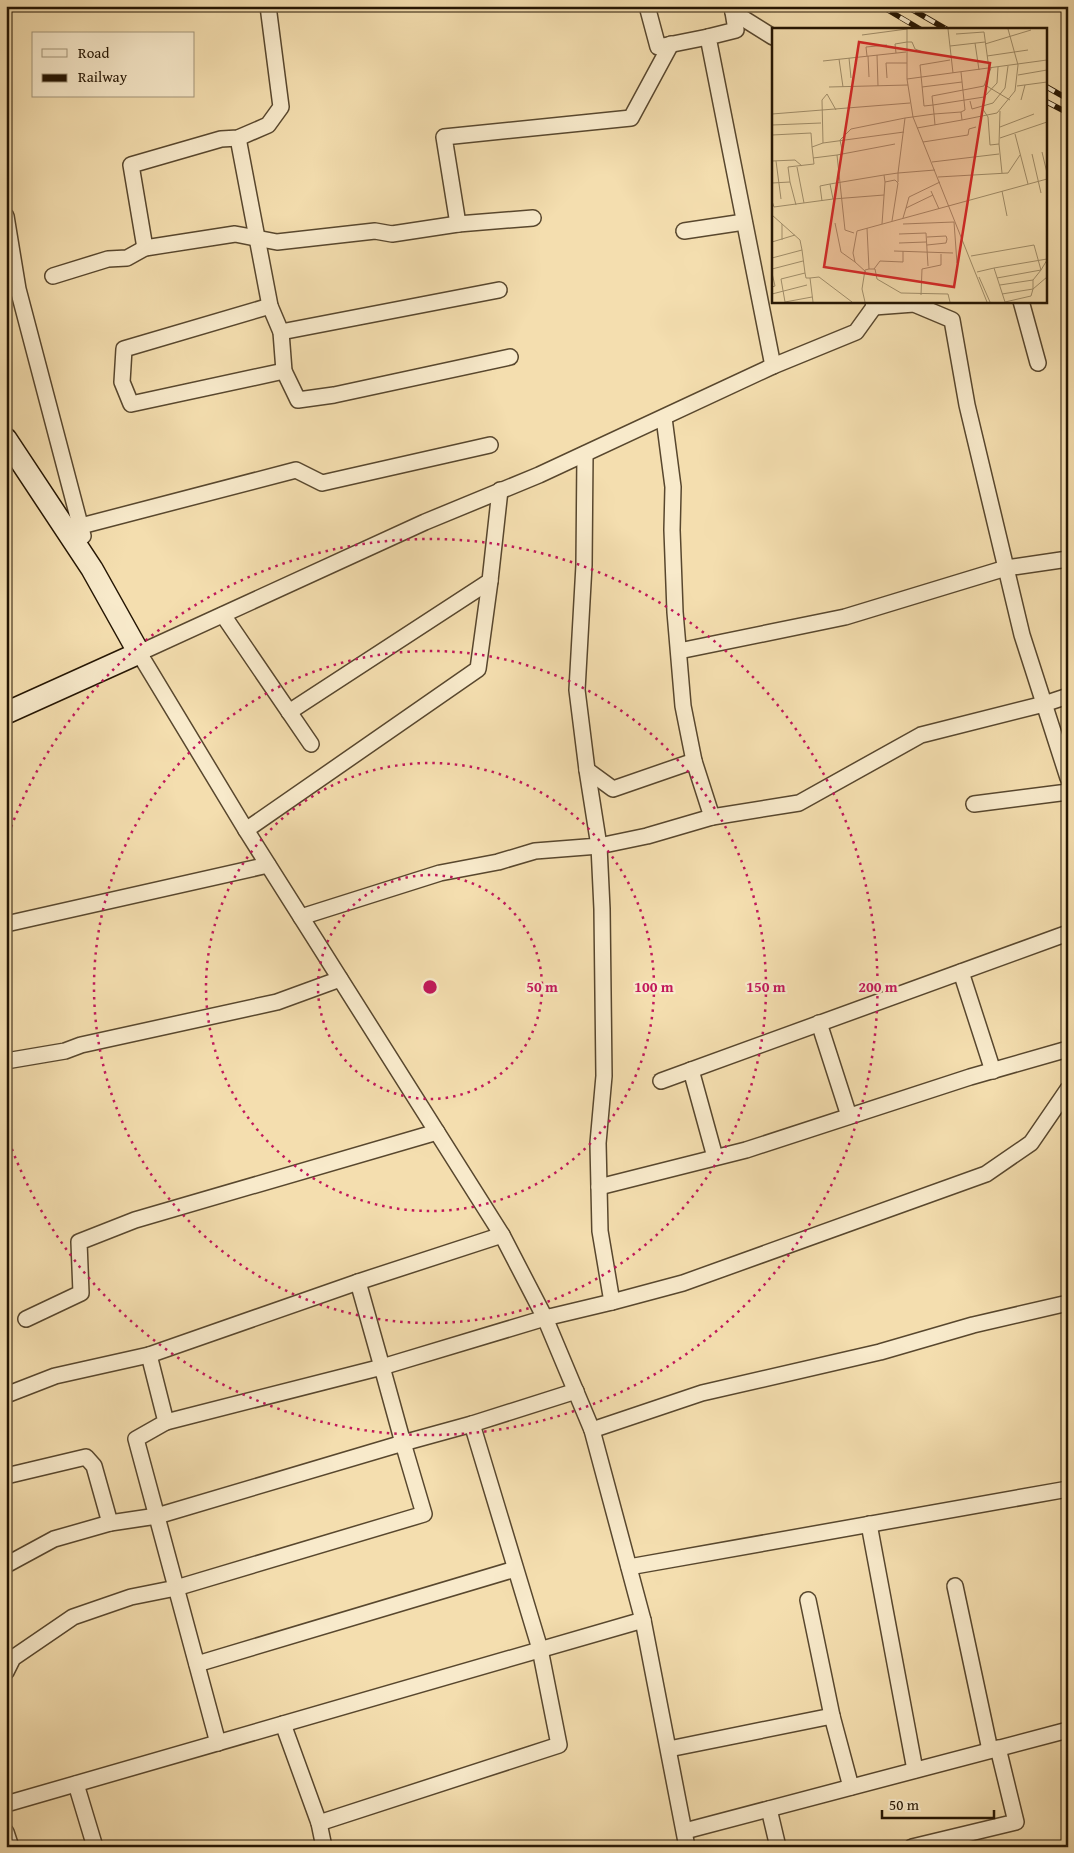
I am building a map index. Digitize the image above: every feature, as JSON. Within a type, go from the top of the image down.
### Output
[{"type":"street","points":[[145,248],[130,164],[221,139],[238,138],[268,125],[281,108],[268,6]]},
{"type":"street","points":[[647,6],[658,47],[736,30],[732,9]]},
{"type":"street","points":[[732,9],[772,36]]},
{"type":"street","points":[[708,37],[772,366]]},
{"type":"street","points":[[458,224],[444,137],[631,118],[671,44]]},
{"type":"street","points":[[238,138],[270,306],[281,332],[284,371],[298,400],[510,357]]},
{"type":"street","points":[[6,216],[12,291],[92,569]]},
{"type":"street","points":[[53,276],[108,259],[127,258],[145,248],[235,234],[277,242],[375,231],[392,234],[458,224],[533,218]]},
{"type":"street","points":[[684,232],[744,222]]},
{"type":"street","points":[[281,332],[499,290]]},
{"type":"street","points":[[1021,302],[1038,363]]},
{"type":"street","points":[[6,713],[425,522],[585,454],[772,366],[856,332],[874,304],[914,304],[952,320],[967,405],[1022,635],[1068,778]]},
{"type":"street","points":[[270,306],[124,349],[122,382],[131,404],[284,371]]},
{"type":"street","points":[[664,418],[673,487],[672,530],[683,706],[694,762],[712,817]]},
{"type":"street","points":[[6,439],[92,569],[139,653],[246,830],[502,1235],[546,1318],[592,1430],[629,1567],[643,1620],[686,1839],[769,1809],[1068,1730]]},
{"type":"street","points":[[81,526],[296,470],[322,483],[490,445]]},
{"type":"street","points":[[585,454],[584,565],[577,690],[599,846],[602,910],[604,1076],[598,1143],[600,1231],[612,1302]]},
{"type":"street","points":[[246,830],[478,669],[500,490]]},
{"type":"street","points":[[679,651],[845,617],[1006,568],[1068,559]]},
{"type":"street","points":[[290,712],[490,581]]},
{"type":"street","points":[[223,614],[311,744]]},
{"type":"street","points":[[301,917],[440,873],[498,862],[535,851],[599,846],[647,836],[712,817],[799,803],[921,734],[1044,704],[1068,696]]},
{"type":"street","points":[[587,770],[613,789],[694,762]]},
{"type":"street","points":[[974,804],[1068,792]]},
{"type":"street","points":[[6,924],[268,864]]},
{"type":"street","points":[[661,1081],[1067,935]]},
{"type":"street","points":[[961,972],[993,1070]]},
{"type":"street","points":[[6,1062],[65,1051],[81,1045],[276,1002],[340,979]]},
{"type":"street","points":[[819,1023],[850,1116]]},
{"type":"street","points":[[599,1187],[715,1158],[993,1070],[1068,1049]]},
{"type":"street","points":[[691,1070],[715,1158]]},
{"type":"street","points":[[218,1742],[136,1439],[166,1422],[382,1367],[546,1318],[683,1283],[986,1174],[1031,1143],[1068,1089]]},
{"type":"street","points":[[26,1319],[81,1293],[79,1242],[136,1220],[437,1132]]},
{"type":"street","points":[[6,1394],[55,1376],[149,1355],[358,1282],[502,1235]]},
{"type":"street","points":[[6,1672],[13,1658],[74,1617],[131,1597],[176,1588],[424,1514],[358,1282]]},
{"type":"street","points":[[592,1430],[702,1393],[880,1352],[973,1325],[1068,1303]]},
{"type":"street","points":[[149,1355],[166,1422]]},
{"type":"street","points":[[6,1565],[54,1539],[110,1524],[157,1516],[576,1392]]},
{"type":"street","points":[[319,1822],[559,1745],[540,1650],[472,1424]]},
{"type":"street","points":[[6,1476],[86,1457],[94,1466],[110,1524]]},
{"type":"street","points":[[629,1567],[1068,1489]]},
{"type":"street","points":[[869,1524],[915,1770]]},
{"type":"street","points":[[197,1664],[516,1569]]},
{"type":"street","points":[[912,1847],[1016,1822],[994,1749],[955,1586]]},
{"type":"street","points":[[808,1600],[832,1716],[851,1787]]},
{"type":"street","points":[[6,1804],[643,1620]]},
{"type":"street","points":[[669,1749],[832,1716]]},
{"type":"street","points":[[283,1724],[319,1822],[324,1847]]},
{"type":"street","points":[[76,1784],[95,1847]]},
{"type":"street","points":[[769,1809],[778,1847]]},
{"type":"street","points":[[6,1832],[11,1847]]},
{"type":"railway","points":[[881,6],[918,28]]},
{"type":"railway","points":[[906,6],[944,28]]},
{"type":"railway","points":[[1046,87],[1068,99]]},
{"type":"railway","points":[[1046,102],[1068,113]]}]
